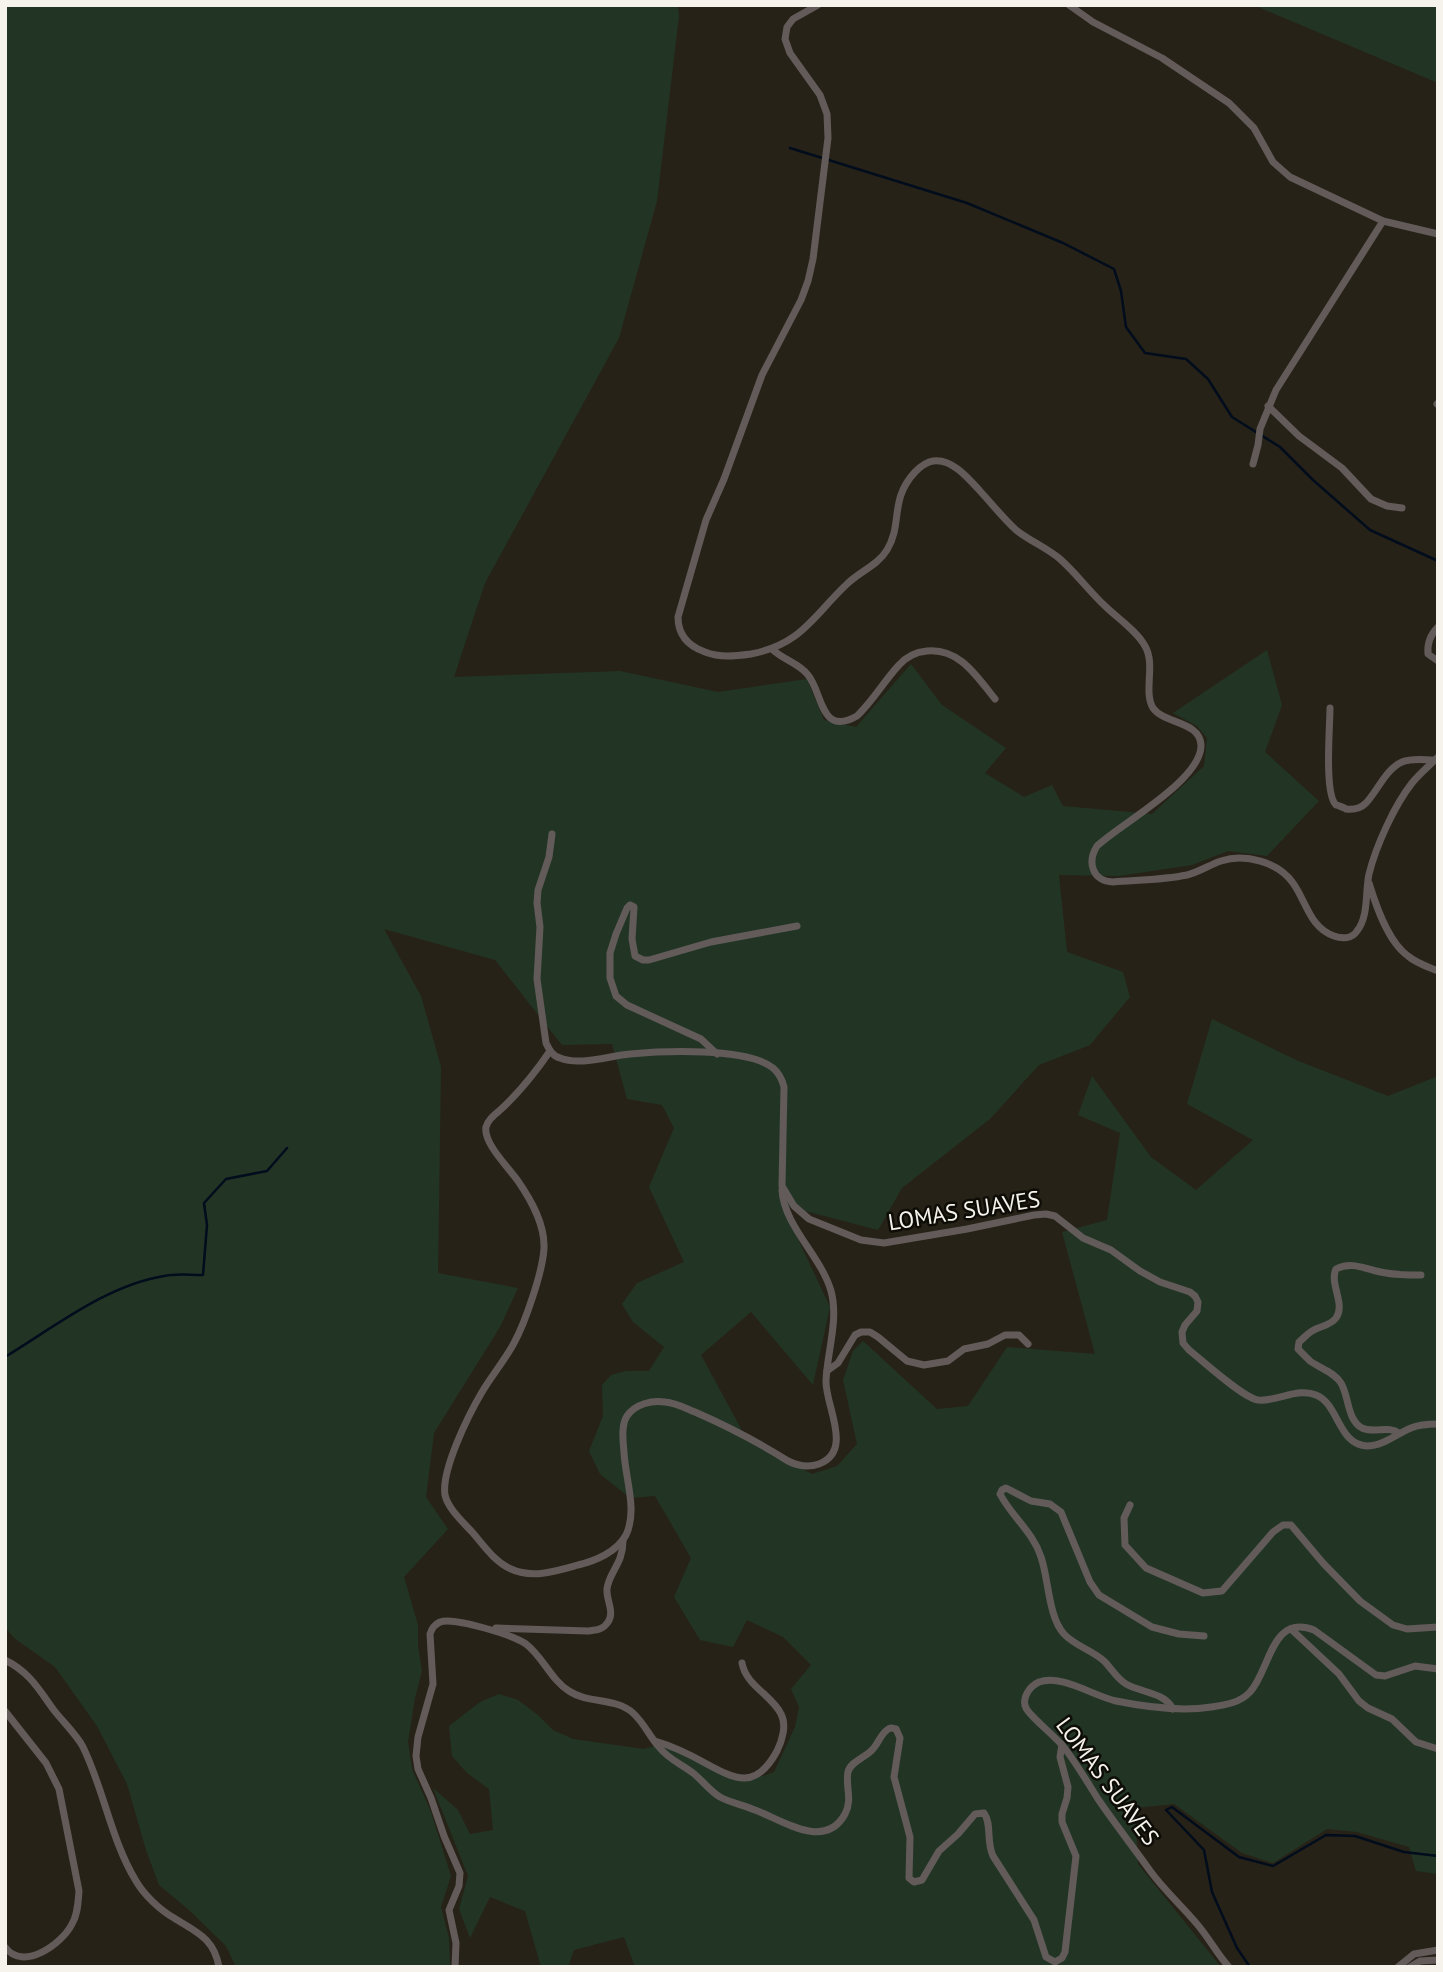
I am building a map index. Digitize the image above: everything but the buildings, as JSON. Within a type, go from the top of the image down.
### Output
[{"type":"street","points":[[818,5],[793,19],[785,39],[790,53],[820,95],[827,114],[828,138],[813,259],[801,300],[762,375],[706,520],[678,617],[679,630],[684,639],[703,651],[733,656],[772,649],[787,642],[801,632],[845,586],[882,557],[891,541],[900,496],[907,482],[918,470],[937,460],[946,462],[965,476],[1017,530],[1064,563],[1140,638],[1150,659],[1150,698],[1154,708],[1159,714],[1192,730],[1199,738],[1199,755],[1187,774],[1097,846],[1092,863],[1099,878],[1109,882],[1183,875],[1224,860],[1254,859],[1285,874],[1318,926],[1327,933],[1342,938],[1353,935],[1364,915],[1368,879],[1378,849],[1397,807],[1412,784],[1436,759]]},
{"type":"street","points":[[1069,5],[1107,29],[1163,58],[1229,103],[1248,121],[1273,162],[1283,172],[1383,221],[1438,234]]},
{"type":"street","points":[[1253,464],[1268,406],[1383,221]]},
{"type":"street","points":[[1268,406],[1299,436],[1342,468],[1371,499],[1387,506],[1402,508]]},
{"type":"street","points":[[1438,627],[1432,633],[1427,646],[1428,654],[1438,662]]},
{"type":"street","points":[[772,649],[808,675],[824,712],[835,720],[858,716],[902,662],[924,651],[943,652],[961,660],[995,699]]},
{"type":"street","points":[[1330,708],[1328,780],[1331,797],[1336,805],[1356,809],[1364,805],[1395,766],[1404,761],[1436,759]]},
{"type":"street","points":[[489,1629],[579,1631],[602,1629],[607,1624],[611,1617],[607,1586],[620,1560],[631,1517],[623,1432],[630,1412],[652,1402],[665,1401],[675,1404],[727,1426],[793,1464],[804,1466],[824,1461],[831,1455],[837,1437],[826,1389],[833,1324],[831,1291],[786,1208],[782,1186],[785,1091],[781,1077],[774,1068],[753,1059],[717,1054],[668,1051],[579,1060],[558,1058],[550,1051],[546,1043],[537,979],[540,938],[537,902],[552,834]]},
{"type":"street","points":[[1368,879],[1377,906],[1397,946],[1414,960],[1438,971]]},
{"type":"street","points":[[717,1054],[701,1039],[627,1005],[616,996],[610,978],[609,961],[627,908],[630,905],[634,907],[632,947],[635,956],[643,960],[738,936],[797,926]]},
{"type":"street","points":[[550,1051],[513,1099],[491,1118],[486,1128],[488,1139],[535,1210],[543,1234],[544,1256],[520,1331],[482,1392],[458,1441],[449,1466],[445,1495],[452,1509],[493,1556],[504,1566],[517,1572],[541,1573],[579,1565],[611,1551],[623,1540]]},
{"type":"street","name":"LOMAS SUAVES","points":[[782,1186],[794,1206],[809,1219],[855,1238],[875,1242],[967,1229],[1034,1215],[1055,1216],[1083,1238],[1111,1250],[1140,1271],[1160,1282],[1193,1294],[1198,1308],[1183,1329],[1183,1343],[1249,1397],[1262,1400],[1306,1393],[1317,1395],[1326,1402],[1345,1433],[1360,1445],[1373,1445],[1416,1426],[1438,1424]]},
{"type":"street","points":[[1399,1433],[1394,1429],[1371,1430],[1354,1420],[1342,1385],[1335,1375],[1310,1360],[1298,1349],[1298,1342],[1313,1331],[1329,1325],[1338,1315],[1333,1275],[1336,1269],[1347,1264],[1389,1274],[1420,1275]]},
{"type":"street","points":[[827,1371],[838,1363],[855,1335],[861,1332],[870,1332],[907,1361],[923,1365],[948,1361],[964,1349],[988,1344],[1005,1335],[1019,1335],[1028,1344]]},
{"type":"street","points":[[1173,1709],[1170,1703],[1161,1697],[1119,1679],[1103,1660],[1073,1642],[1061,1631],[1054,1617],[1044,1564],[1037,1547],[1028,1531],[1004,1502],[1000,1494],[1002,1490],[1006,1488],[1023,1498],[1058,1508],[1068,1525],[1090,1582],[1100,1595],[1152,1627],[1179,1634],[1204,1636]]},
{"type":"street","points":[[1130,1505],[1124,1518],[1125,1545],[1146,1568],[1203,1593],[1222,1591],[1273,1532],[1283,1525],[1291,1525],[1360,1601],[1393,1625],[1407,1629],[1438,1627]]},
{"type":"street","points":[[455,1967],[456,1943],[449,1910],[459,1886],[460,1873],[418,1769],[416,1756],[418,1737],[433,1684],[430,1637],[435,1625],[447,1621],[489,1629],[524,1643],[568,1690],[627,1708],[668,1756],[687,1768],[721,1797],[789,1825],[818,1831],[836,1825],[847,1810],[850,1800],[848,1773],[851,1766],[873,1750],[887,1729],[897,1729],[900,1738],[894,1777],[910,1837],[909,1878],[914,1881],[922,1880],[939,1851],[975,1814],[984,1813],[988,1821],[989,1846],[993,1856],[1034,1920],[1044,1954],[1055,1962],[1062,1958],[1065,1952],[1076,1856],[1062,1822],[1068,1787],[1060,1758],[1062,1744]]},
{"type":"street","points":[[1438,1669],[1415,1667],[1380,1676],[1372,1673],[1314,1630],[1305,1626],[1291,1629],[1339,1674],[1359,1701],[1392,1719],[1416,1742],[1438,1749]]},
{"type":"street","name":"LOMAS SUAVES","points":[[1229,1967],[1198,1925],[1152,1873],[1062,1744],[1026,1708],[1025,1698],[1040,1682],[1063,1682],[1109,1699],[1173,1709],[1228,1704],[1244,1697],[1256,1684],[1275,1644],[1291,1629]]},
{"type":"street","points":[[5,1660],[23,1671],[34,1682],[82,1745],[124,1859],[137,1884],[161,1909],[205,1937],[217,1954],[219,1967]]},
{"type":"street","points":[[654,1741],[679,1750],[735,1778],[754,1776],[762,1771],[777,1751],[783,1736],[783,1718],[778,1709],[747,1677],[742,1663]]},
{"type":"street","points":[[5,1711],[46,1763],[59,1789],[79,1891],[73,1923],[62,1939],[50,1949],[36,1956],[19,1957],[9,1953],[5,1947]]},
{"type":"street","points":[[1398,1967],[1415,1954],[1438,1950]]},
{"type":"street","points":[[1410,1967],[1420,1961],[1438,1960]]},
{"type":"green space","points":[[5,5],[678,5],[679,16],[657,201],[619,338],[485,583],[454,677],[620,671],[718,692],[807,679],[824,720],[856,727],[911,664],[942,705],[1006,748],[985,773],[1024,797],[1052,785],[1063,806],[1152,814],[1204,766],[1207,738],[1197,726],[1173,713],[1267,650],[1282,705],[1265,752],[1319,801],[1267,856],[1228,851],[1192,865],[1119,876],[1059,875],[1067,952],[1123,972],[1130,997],[1090,1045],[1039,1065],[990,1119],[902,1188],[878,1230],[782,1205],[830,1307],[813,1385],[751,1312],[701,1355],[746,1438],[812,1474],[837,1466],[857,1444],[843,1380],[853,1351],[863,1341],[937,1409],[968,1406],[1007,1347],[1095,1354],[1062,1232],[1107,1220],[1120,1133],[1078,1115],[1092,1076],[1151,1157],[1196,1190],[1253,1140],[1187,1104],[1212,1019],[1296,1060],[1388,1096],[1438,1076],[1438,1874],[1416,1871],[1409,1847],[1357,1832],[1327,1829],[1273,1863],[1242,1853],[1174,1804],[1135,1808],[1138,1864],[1221,1967],[635,1967],[624,1937],[574,1950],[568,1967],[541,1967],[525,1911],[490,1897],[470,1938],[459,1909],[468,1876],[433,1788],[458,1810],[470,1834],[493,1830],[489,1789],[467,1773],[452,1756],[449,1726],[480,1702],[499,1694],[518,1700],[553,1730],[573,1739],[644,1749],[662,1744],[735,1775],[763,1776],[774,1772],[795,1727],[799,1707],[791,1689],[811,1665],[783,1637],[747,1620],[733,1647],[700,1640],[674,1597],[691,1558],[655,1496],[630,1498],[600,1474],[589,1451],[603,1416],[602,1385],[611,1375],[626,1371],[649,1371],[664,1347],[633,1322],[622,1304],[637,1283],[684,1262],[649,1187],[674,1128],[662,1105],[627,1099],[612,1044],[562,1045],[495,960],[384,929],[421,996],[441,1067],[438,1273],[518,1288],[500,1327],[434,1433],[426,1497],[448,1529],[404,1577],[418,1625],[422,1671],[408,1742],[412,1769],[431,1812],[451,1876],[441,1907],[449,1938],[450,1967],[236,1967],[226,1946],[159,1885],[127,1784],[97,1726],[55,1667],[14,1638],[5,1627]]},
{"type":"green space","points":[[1257,5],[1438,5],[1438,83],[1258,7]]},
{"type":"waterway","points":[[790,148],[967,203],[1063,243],[1114,269],[1121,291],[1126,327],[1145,353],[1186,359],[1208,379],[1232,417],[1280,447],[1370,530],[1438,561]]},
{"type":"waterway","points":[[5,1357],[81,1309],[122,1288],[169,1275],[203,1275],[207,1225],[204,1203],[226,1179],[267,1171],[287,1148]]},
{"type":"waterway","points":[[1250,1967],[1237,1948],[1212,1892],[1204,1850],[1166,1810],[1172,1807],[1239,1857],[1273,1866],[1326,1835],[1355,1836],[1404,1852],[1438,1856]]}]
